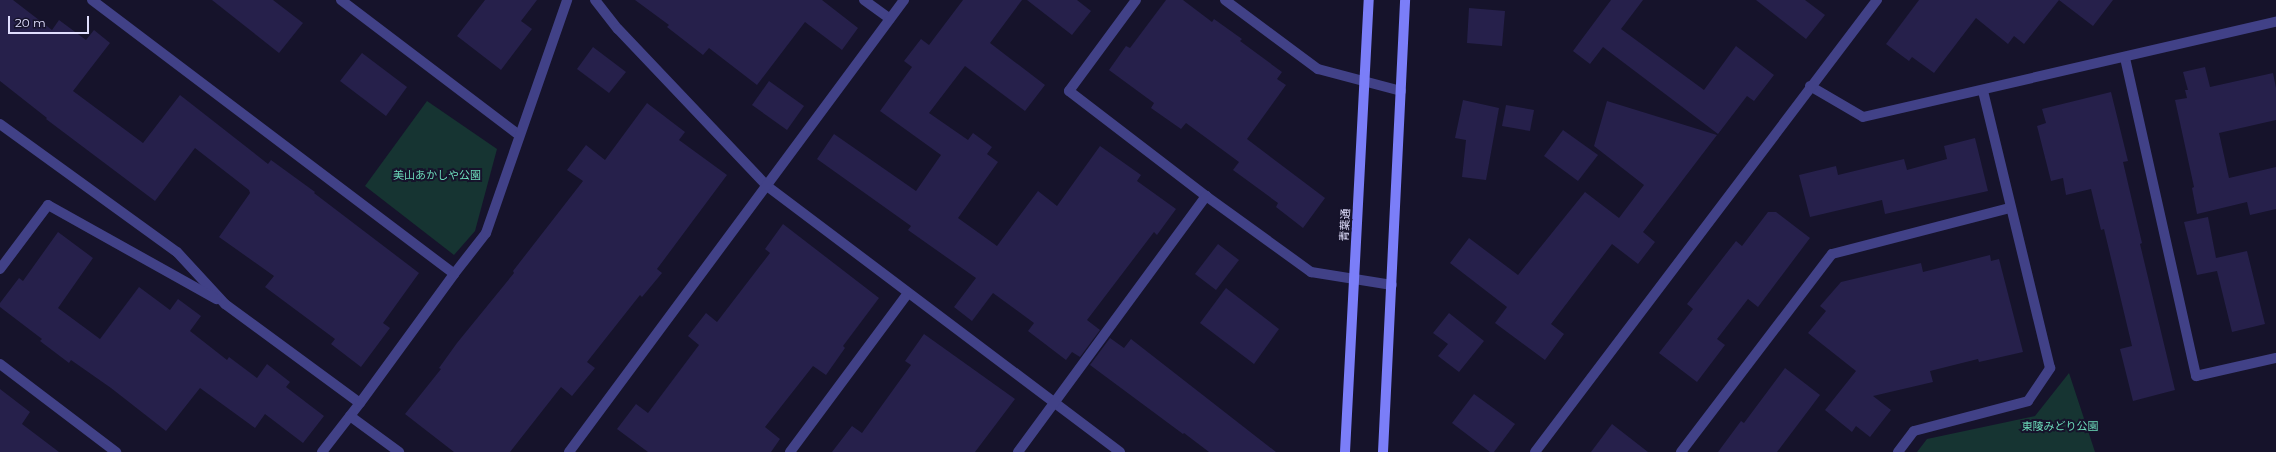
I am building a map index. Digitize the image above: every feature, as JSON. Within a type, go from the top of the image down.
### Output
[{"type":"street","points":[[92,0],[454,274]]},
{"type":"street","points":[[341,0],[518,134]]},
{"type":"street","points":[[322,452],[486,233],[518,134],[567,0]]},
{"type":"street","points":[[595,0],[618,29],[767,186],[908,293],[1056,402],[1120,452]]},
{"type":"street","points":[[864,0],[890,19]]},
{"type":"street","points":[[569,452],[904,0]]},
{"type":"street","points":[[1136,0],[1069,91],[1206,196],[1311,272],[1392,285]]},
{"type":"street","points":[[1225,0],[1318,69],[1401,91]]},
{"type":"street","name":"青葉通","points":[[1345,452],[1369,0]]},
{"type":"street","points":[[1383,452],[1405,0]]},
{"type":"street","points":[[1535,452],[1810,86],[1877,0]]},
{"type":"street","points":[[1810,86],[1862,117],[2125,58],[2276,22]]},
{"type":"street","points":[[2125,58],[2196,376],[2276,358]]},
{"type":"street","points":[[1898,452],[1914,431],[2028,401],[2050,368],[2010,208],[1983,90]]},
{"type":"street","points":[[0,124],[177,252],[224,304]]},
{"type":"street","points":[[1018,452],[1206,196]]},
{"type":"street","points":[[0,269],[48,205],[224,304],[360,403]]},
{"type":"street","points":[[1681,452],[1832,254],[2010,208]]},
{"type":"street","points":[[790,452],[908,293]]},
{"type":"street","points":[[0,364],[116,452]]},
{"type":"street","points":[[350,416],[399,452]]},
{"type":"green space","name":"美山あかしや公園","points":[[427,101],[497,149],[475,231],[454,255],[365,186]]},
{"type":"green space","name":"東陵みどり公園","points":[[2069,373],[2095,452],[1917,452],[1927,439],[2035,416]]},
{"type":"building","points":[[0,0],[13,0],[52,30],[59,20],[86,40],[94,30],[110,43],[73,91],[143,143],[180,95],[268,164],[271,160],[315,192],[314,193],[419,273],[383,323],[390,328],[361,367],[331,344],[335,339],[265,287],[274,276],[219,237],[250,193],[249,190],[195,148],[155,201],[46,119],[47,118],[0,81]]},
{"type":"building","points":[[212,0],[273,0],[303,23],[279,53]]},
{"type":"building","points":[[485,0],[537,0],[521,21],[532,29],[501,70],[457,36]]},
{"type":"building","points":[[635,0],[822,0],[858,28],[842,50],[805,22],[757,85],[709,48],[703,55],[667,27],[669,25]]},
{"type":"building","points":[[963,0],[1022,0],[990,43],[1045,85],[1025,111],[965,66],[929,113],[968,140],[973,133],[992,147],[987,154],[998,162],[958,218],[997,246],[1038,191],[1057,206],[1100,146],[1141,175],[1137,181],[1176,209],[1157,235],[1154,232],[1087,320],[1100,330],[1080,357],[1072,352],[1066,360],[1028,331],[1034,323],[993,293],[972,321],[954,307],[976,278],[908,230],[911,226],[817,159],[834,134],[916,191],[941,155],[880,111],[912,67],[904,61],[921,39],[929,45]]},
{"type":"building","points":[[1027,0],[1077,0],[1091,11],[1072,35]]},
{"type":"building","points":[[1166,0],[1183,0],[1212,22],[1214,19],[1242,39],[1240,41],[1282,72],[1277,79],[1286,85],[1247,139],[1325,198],[1303,228],[1276,207],[1278,203],[1233,170],[1239,162],[1186,123],[1181,129],[1151,108],[1154,103],[1109,70],[1126,46],[1130,48]]},
{"type":"building","points":[[1611,0],[1643,0],[1621,29],[1704,90],[1736,46],[1774,75],[1754,101],[1747,96],[1718,134],[1603,47],[1590,64],[1573,51]]},
{"type":"building","points":[[1756,0],[1805,0],[1825,15],[1806,39]]},
{"type":"building","points":[[1919,0],[2059,0],[2024,44],[2014,36],[2008,44],[1976,18],[1934,73],[1912,57],[1909,61],[1886,44]]},
{"type":"building","points":[[2059,0],[2113,0],[2093,26]]},
{"type":"building","points":[[1469,8],[1505,11],[1502,46],[1467,43]]},
{"type":"building","points":[[593,47],[626,72],[609,93],[577,69]]},
{"type":"building","points":[[362,53],[407,87],[386,116],[340,81]]},
{"type":"building","points":[[2205,67],[2210,87],[2273,73],[2276,88],[2276,120],[2219,133],[2229,178],[2276,167],[2276,209],[2250,215],[2247,202],[2197,214],[2192,188],[2194,187],[2175,100],[2187,98],[2185,90],[2188,90],[2183,72]]},
{"type":"building","points":[[769,81],[804,106],[787,130],[752,105]]},
{"type":"building","points":[[2111,92],[2128,161],[2123,162],[2142,243],[2140,244],[2175,390],[2133,401],[2120,349],[2132,346],[2104,229],[2101,230],[2091,189],[2066,195],[2063,178],[2051,181],[2037,126],[2046,123],[2042,109]]},
{"type":"building","points":[[1463,100],[1499,108],[1486,180],[1462,177],[1466,140],[1455,138]]},
{"type":"building","points":[[1607,101],[1717,135],[1643,232],[1655,242],[1638,264],[1612,244],[1551,324],[1564,334],[1545,360],[1495,323],[1507,307],[1450,263],[1469,238],[1518,275],[1585,192],[1619,218],[1644,185],[1594,146]]},
{"type":"building","points":[[647,103],[685,132],[679,140],[727,175],[657,269],[662,273],[642,297],[640,295],[587,362],[595,368],[572,396],[561,387],[510,452],[454,452],[405,414],[441,369],[439,368],[457,343],[514,273],[513,271],[583,181],[567,170],[586,145],[605,160]]},
{"type":"building","points":[[1506,105],[1534,110],[1530,131],[1502,126]]},
{"type":"building","points":[[1563,130],[1598,155],[1578,181],[1544,156]]},
{"type":"building","points":[[1975,138],[1988,191],[1885,214],[1882,200],[1810,217],[1799,175],[1836,166],[1838,175],[1904,159],[1907,170],[1947,159],[1944,146]]},
{"type":"building","points":[[1768,212],[1776,212],[1810,238],[1758,307],[1748,299],[1717,339],[1725,345],[1697,382],[1659,353],[1693,309],[1687,304],[1736,241],[1742,246]]},
{"type":"building","points":[[2208,217],[2216,258],[2247,251],[2265,324],[2232,332],[2217,271],[2197,275],[2184,222]]},
{"type":"building","points":[[783,224],[879,298],[843,346],[845,348],[826,375],[813,366],[765,427],[780,439],[771,452],[648,452],[617,429],[636,404],[648,413],[699,345],[688,336],[706,313],[717,322],[770,253],[765,249]]},
{"type":"building","points":[[58,232],[93,258],[58,308],[100,339],[139,287],[170,310],[178,299],[201,316],[190,331],[227,360],[229,357],[257,378],[267,364],[290,382],[286,387],[324,416],[303,443],[265,414],[255,428],[200,388],[166,431],[111,388],[71,360],[69,363],[40,341],[42,339],[0,307],[0,303],[19,278],[23,281]]},
{"type":"building","points":[[1218,244],[1239,260],[1216,290],[1195,274]]},
{"type":"building","points":[[1990,255],[1991,261],[1999,259],[2023,352],[1979,362],[1978,359],[1930,371],[1933,382],[1873,396],[1891,410],[1870,437],[1856,426],[1852,432],[1825,410],[1856,371],[1808,333],[1826,311],[1820,306],[1841,282],[1921,263],[1923,272]]},
{"type":"building","points":[[1226,288],[1279,329],[1254,364],[1200,323]]},
{"type":"building","points":[[1449,313],[1484,341],[1459,372],[1438,356],[1448,344],[1433,333]]},
{"type":"building","points":[[924,334],[1015,399],[975,452],[832,452],[852,426],[862,433],[911,365],[905,361]]},
{"type":"building","points":[[1110,338],[1124,348],[1131,339],[1276,452],[1209,452],[1090,365]]},
{"type":"building","points":[[1785,368],[1820,395],[1777,452],[1718,452],[1741,421],[1744,423]]},
{"type":"building","points":[[0,389],[30,412],[22,424],[59,452],[0,452]]},
{"type":"building","points":[[1474,394],[1515,424],[1494,452],[1490,452],[1452,423]]},
{"type":"building","points":[[1612,424],[1648,452],[1591,452]]}]
